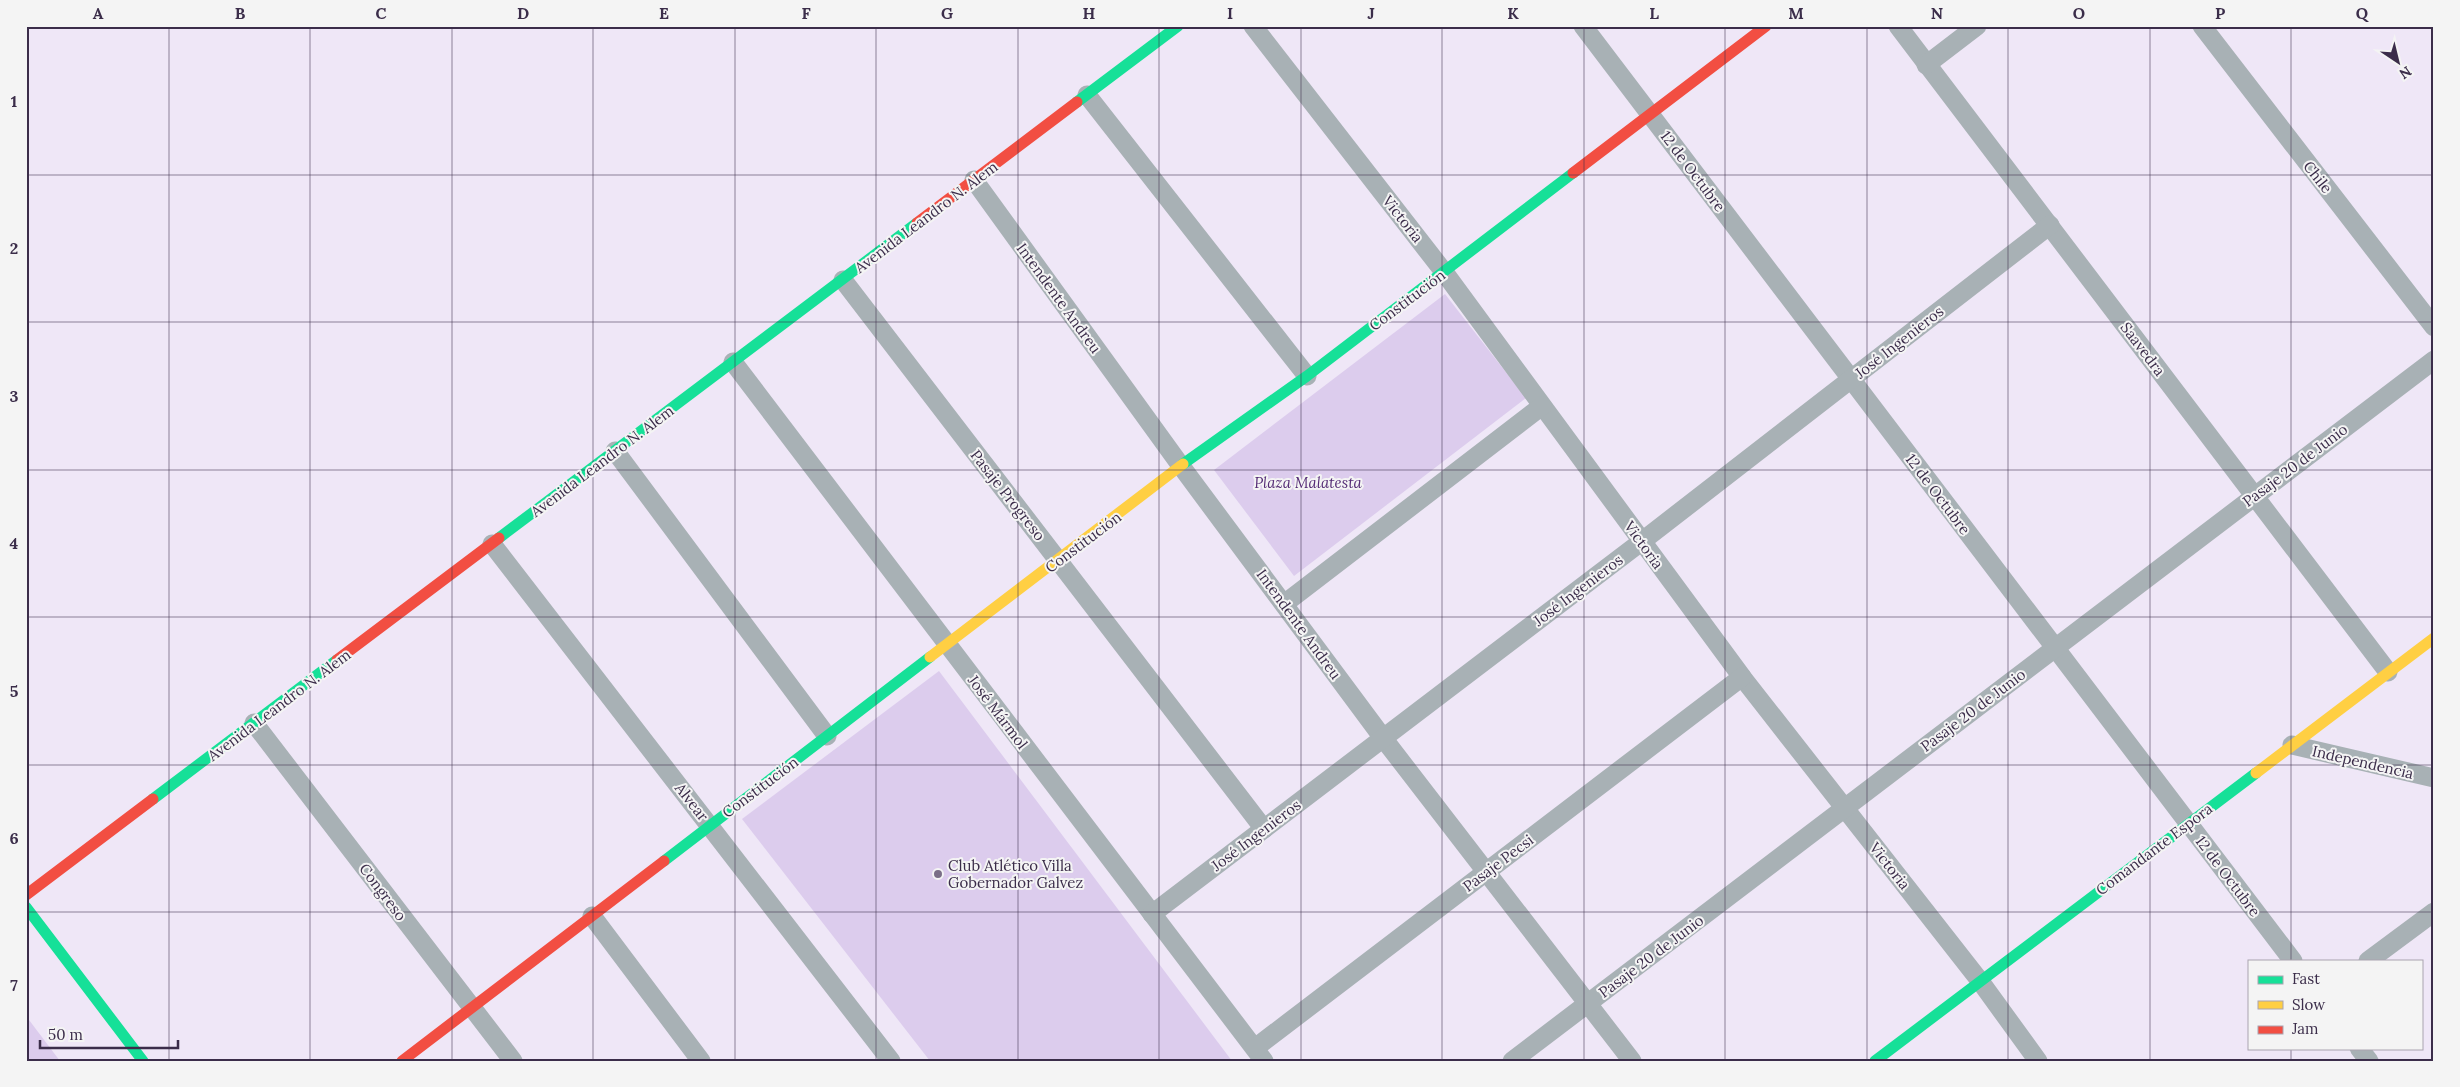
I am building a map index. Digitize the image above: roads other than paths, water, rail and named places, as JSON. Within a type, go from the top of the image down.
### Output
[{"type":"street","name":"Avenida Leandro N. Alem","points":[[26,895],[1178,26]]},
{"type":"street","name":"Victoria","points":[[1253,26],[1444,272],[1742,677],[1980,981],[2038,1061]]},
{"type":"street","name":"12 de Octubre","points":[[1583,26],[2292,960]]},
{"type":"street","name":"Constitución","points":[[402,1061],[1181,466],[1307,376],[1766,26]]},
{"type":"street","name":"Saavedra","points":[[1898,26],[2388,672]]},
{"type":"street","points":[[1926,64],[1976,26]]},
{"type":"street","name":"Chile","points":[[2202,26],[2434,327]]},
{"type":"street","points":[[1087,96],[1307,376]]},
{"type":"street","name":"Intendente Andreu","points":[[974,180],[1181,466],[1383,738],[1632,1061]]},
{"type":"street","name":"José Ingenieros","points":[[1152,914],[1641,542],[2050,225]]},
{"type":"street","name":"Pasaje Progreso","points":[[842,280],[1264,829]]},
{"type":"street","name":"Pasaje 20 de Junio","points":[[1512,1061],[2434,360]]},
{"type":"street","name":"José Mármol","points":[[733,362],[1260,1054]]},
{"type":"street","points":[[1284,604],[1542,406]]},
{"type":"street","points":[[615,451],[827,736]]},
{"type":"street","name":"Alvear","points":[[492,544],[892,1061]]},
{"type":"street","name":"Comandante Espora","points":[[1875,1061],[2434,638]]},
{"type":"street","name":"Pasaje Pecsi","points":[[1260,1054],[1487,871],[1742,677]]},
{"type":"street","name":"Congreso","points":[[254,724],[513,1061]]},
{"type":"street","name":"Independencia","points":[[2292,745],[2434,778]]},
{"type":"street","points":[[26,907],[143,1061]]},
{"type":"street","points":[[2369,960],[2434,912]]},
{"type":"street","points":[[592,916],[701,1061]]},
{"type":"street","points":[[2361,1050],[2369,1061]]},
{"type":"place","name":"Club Atlético Villa Gobernador Galvez","points":[[938,874]]},
{"type":"park label","name":"Plaza Malatesta","points":[[1308,482]]}]
